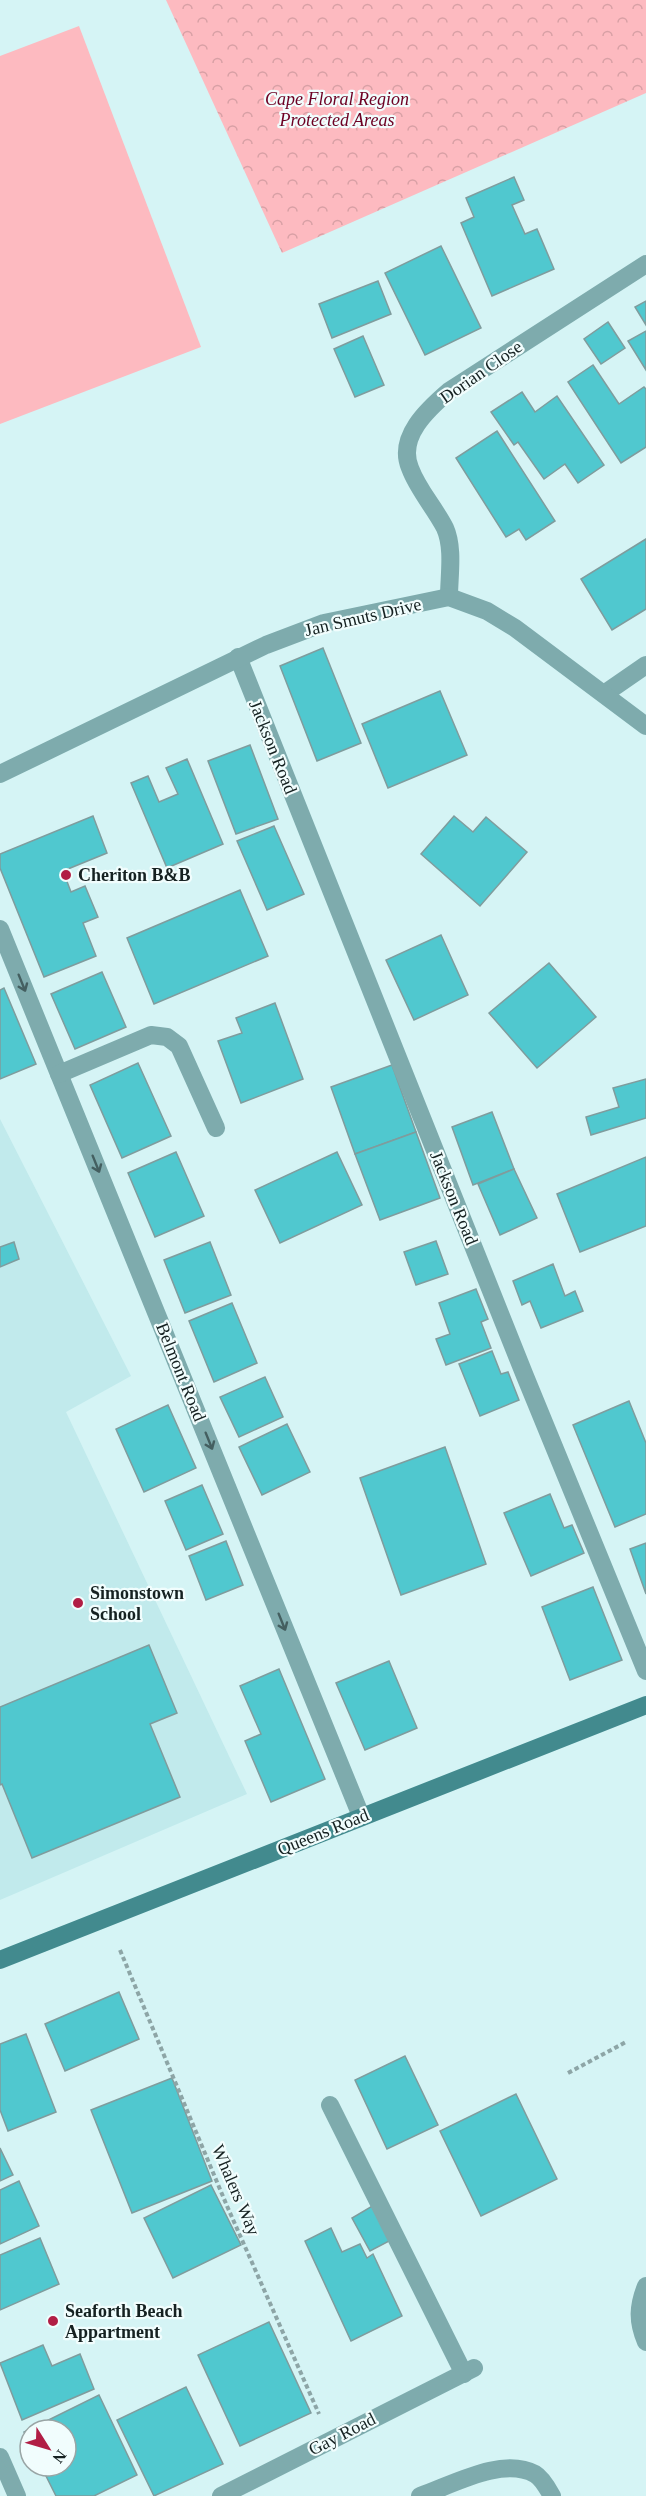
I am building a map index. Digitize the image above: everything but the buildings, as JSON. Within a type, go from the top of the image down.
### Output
[{"type":"main road","name":"Queens Road","points":[[0,1960],[646,1705]]},
{"type":"street","name":"Dorian Close","points":[[449,597],[450,549],[446,530],[409,466],[408,445],[414,427],[429,408],[449,391],[646,264]]},
{"type":"street","name":"Jan Smuts Drive","points":[[0,774],[238,657],[324,623],[449,597]]},
{"type":"street","points":[[449,597],[487,611],[515,628],[646,726]]},
{"type":"street","name":"Jackson Road","points":[[238,657],[646,1671]]},
{"type":"street","points":[[604,694],[646,665]]},
{"type":"street","name":"Belmont Road","points":[[0,929],[361,1816]]},
{"type":"street","points":[[59,1074],[151,1035],[167,1037],[179,1046],[216,1128]]},
{"type":"street","name":"Gay Road","points":[[221,2496],[330,2439],[469,2371],[330,2105]]},
{"type":"street","points":[[646,2286],[639,2304],[639,2327],[646,2342]]},
{"type":"street","points":[[0,2457],[17,2496]]},
{"type":"street","points":[[420,2496],[498,2467],[536,2474],[552,2496]]},
{"type":"path","name":"Whalers Way","points":[[120,1950],[227,2206],[330,2439]]},
{"type":"path","points":[[568,2073],[626,2042]]},
{"type":"shaded area","name":"Simonstown School","points":[[0,1119],[131,1376],[66,1412],[247,1794],[0,1900]]},
{"type":"green space","name":"Cape Floral Region Protected Areas","points":[[166,0],[646,0],[646,93],[282,253]]},
{"type":"green space","points":[[79,26],[201,347],[0,424],[0,56]]},
{"type":"place","name":"Cheriton B&B","points":[[66,875]]},
{"type":"place","name":"Simonstown School","points":[[78,1603]]},
{"type":"place","name":"Seaforth Beach Appartment","points":[[53,2321]]}]
